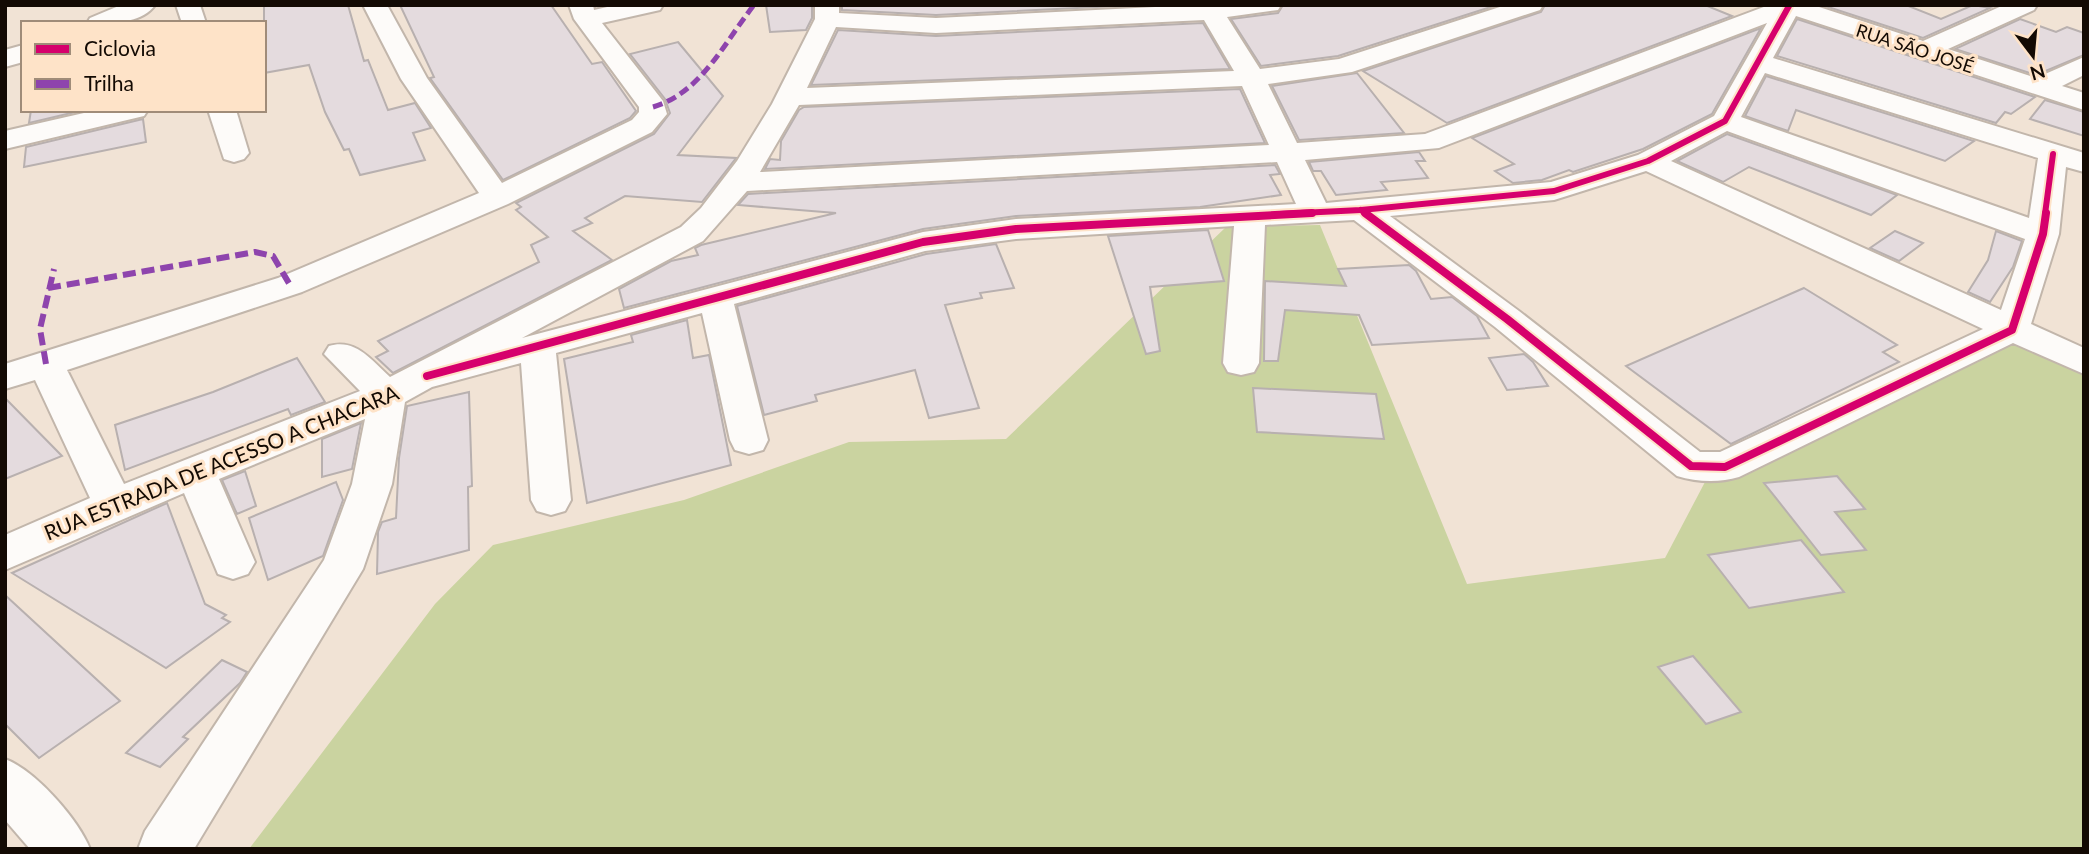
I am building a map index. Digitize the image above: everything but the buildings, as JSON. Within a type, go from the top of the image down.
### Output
[{"type":"street","points":[[105,21],[143,5]]},
{"type":"street","points":[[375,5],[414,79],[497,197]]},
{"type":"street","points":[[584,12],[651,5]]},
{"type":"street","points":[[827,12],[878,25],[968,24],[1269,5]]},
{"type":"street","points":[[789,97],[1252,78],[1343,66],[1531,5]]},
{"type":"street","points":[[1922,51],[2025,5]]},
{"type":"street","points":[[427,376],[923,242],[1016,229],[1251,218],[1553,191],[1648,161],[1725,121],[1757,62],[1801,7]]},
{"type":"street","points":[[737,182],[1284,153],[1429,142],[1801,7]]},
{"type":"street","name":"RUA SÃO JOSÉ","points":[[1801,7],[1922,51],[2084,102]]},
{"type":"street","points":[[1210,9],[1252,78],[1284,153],[1315,212]]},
{"type":"street","points":[[5,377],[290,285],[497,197],[642,127],[653,114],[653,107],[584,12]]},
{"type":"street","name":"RUA ESTRADA DE ACESSO A CHACARA","points":[[5,553],[114,505],[387,395],[692,234],[716,214],[789,97],[827,12]]},
{"type":"street","points":[[1361,210],[1507,320],[1691,466],[1725,467],[2012,330],[2069,159],[1757,62]]},
{"type":"street","points":[[2036,88],[2084,65]]},
{"type":"street","points":[[5,140],[125,112]]},
{"type":"street","points":[[223,112],[234,153]]},
{"type":"street","points":[[1725,121],[2043,234]]},
{"type":"street","points":[[1648,161],[2084,362]]},
{"type":"street","points":[[1241,363],[1251,218]]},
{"type":"street","points":[[716,300],[748,440]]},
{"type":"street","points":[[538,348],[551,500]]},
{"type":"street","points":[[164,849],[341,569],[363,524],[379,462],[387,395],[342,354]]},
{"type":"street","points":[[46,364],[114,505]]},
{"type":"street","points":[[196,473],[233,562]]},
{"type":"street","points":[[5,782],[64,849]]},
{"type":"green space","points":[[1320,225],[1467,584],[1665,558],[1705,482],[1823,435],[2020,339],[2084,371],[2084,849],[249,849],[435,604],[493,545],[684,500],[849,442],[1006,439],[1226,227]]},
{"type":"marked path","points":[[653,107],[678,98],[694,85],[754,5]]},
{"type":"marked path","points":[[48,288],[255,252],[273,256],[290,285]]},
{"type":"marked path","points":[[46,364],[40,329],[54,269]]},
{"type":"cycle path","points":[[427,376],[923,242],[1016,229],[1361,210],[1554,191],[1648,161],[1725,121],[1789,6]]},
{"type":"cycle path","points":[[1361,210],[1507,319],[1691,466],[1725,467],[2012,330],[2043,234],[2053,154]]}]
